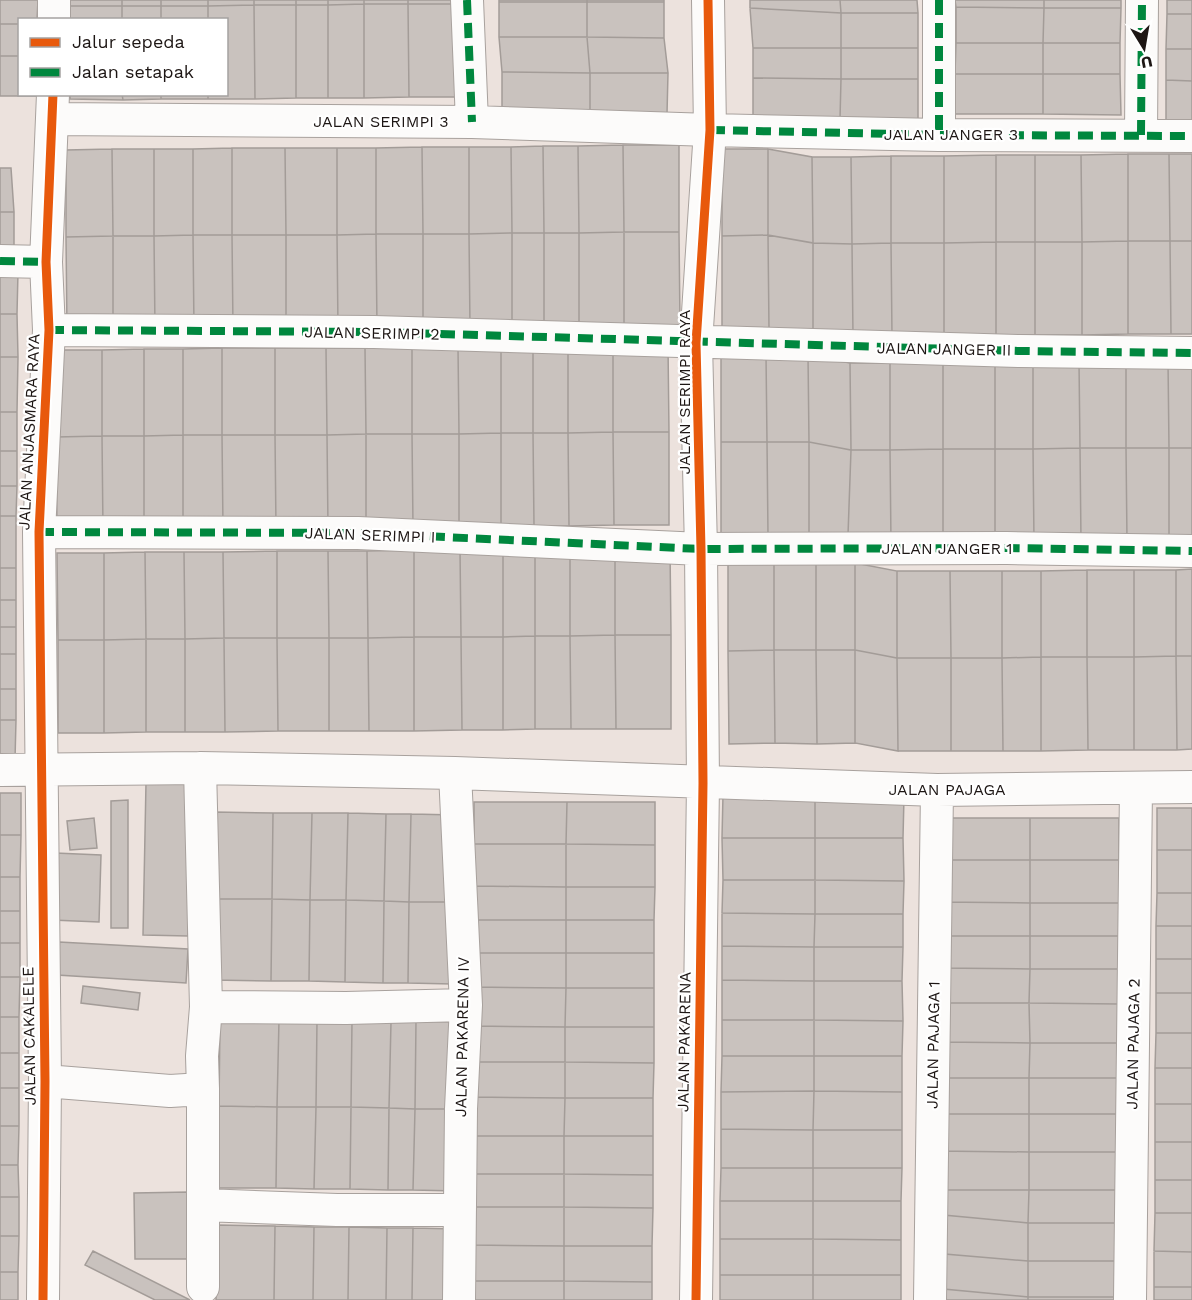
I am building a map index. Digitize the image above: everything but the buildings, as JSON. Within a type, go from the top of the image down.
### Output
[{"type":"street","points":[[54,0],[54,18]]},
{"type":"street","points":[[467,0],[472,122]]},
{"type":"street","name":"JALAN SERIMPI RAYA","points":[[703,783],[696,343],[710,130],[708,0]]},
{"type":"street","points":[[939,0],[939,135]]},
{"type":"street","points":[[1141,135],[1142,0]]},
{"type":"street","name":"JALAN SERIMPI 3","points":[[52,107],[710,130]]},
{"type":"street","name":"JALAN ANJASMARA RAYA","points":[[41,771],[39,532],[49,330],[46,262],[52,107]]},
{"type":"street","name":"JALAN JANGER 3","points":[[710,130],[939,135],[1192,136]]},
{"type":"street","points":[[0,261],[46,262]]},
{"type":"street","name":"JALAN SERIMPI 2","points":[[49,330],[374,332],[696,343]]},
{"type":"street","name":"JALAN JANGER II","points":[[696,343],[1192,353]]},
{"type":"street","name":"JALAN SERIMPI I","points":[[39,532],[358,533],[701,549]]},
{"type":"street","name":"JALAN JANGER 1","points":[[701,549],[1007,548],[1192,552]]},
{"type":"street","points":[[200,768],[206,1007],[202,1056],[202,1287]]},
{"type":"street","name":"JALAN PAJAGA","points":[[0,770],[200,768],[455,773],[937,790],[1192,787]]},
{"type":"street","name":"JALAN CAKALELE","points":[[41,771],[45,1081],[43,1300]]},
{"type":"street","name":"JALAN PAKARENA IV","points":[[455,773],[466,1005],[461,1109],[459,1300]]},
{"type":"street","name":"JALAN PAKARENA","points":[[696,1300],[703,783]]},
{"type":"street","name":"JALAN PAJAGA 2","points":[[1130,1300],[1136,788]]},
{"type":"street","name":"JALAN PAJAGA 1","points":[[930,1300],[937,790]]},
{"type":"street","points":[[206,1007],[346,1008],[466,1005]]},
{"type":"street","points":[[45,1081],[170,1091],[203,1089]]},
{"type":"street","points":[[203,1205],[460,1210]]},
{"type":"marked path","points":[[467,0],[472,122]]},
{"type":"marked path","points":[[939,0],[939,135]]},
{"type":"marked path","points":[[1141,135],[1142,0]]},
{"type":"marked path","points":[[710,130],[939,135],[1192,136]]},
{"type":"marked path","points":[[0,261],[46,262]]},
{"type":"marked path","points":[[49,330],[374,332],[1020,351],[1192,353]]},
{"type":"marked path","points":[[39,532],[358,533],[701,549],[1007,548],[1192,551]]},
{"type":"cycle path","points":[[696,1300],[703,783],[696,343],[710,130],[708,0]]},
{"type":"cycle path","points":[[43,1300],[45,1081],[39,532],[49,330],[46,262],[53,96]]}]
